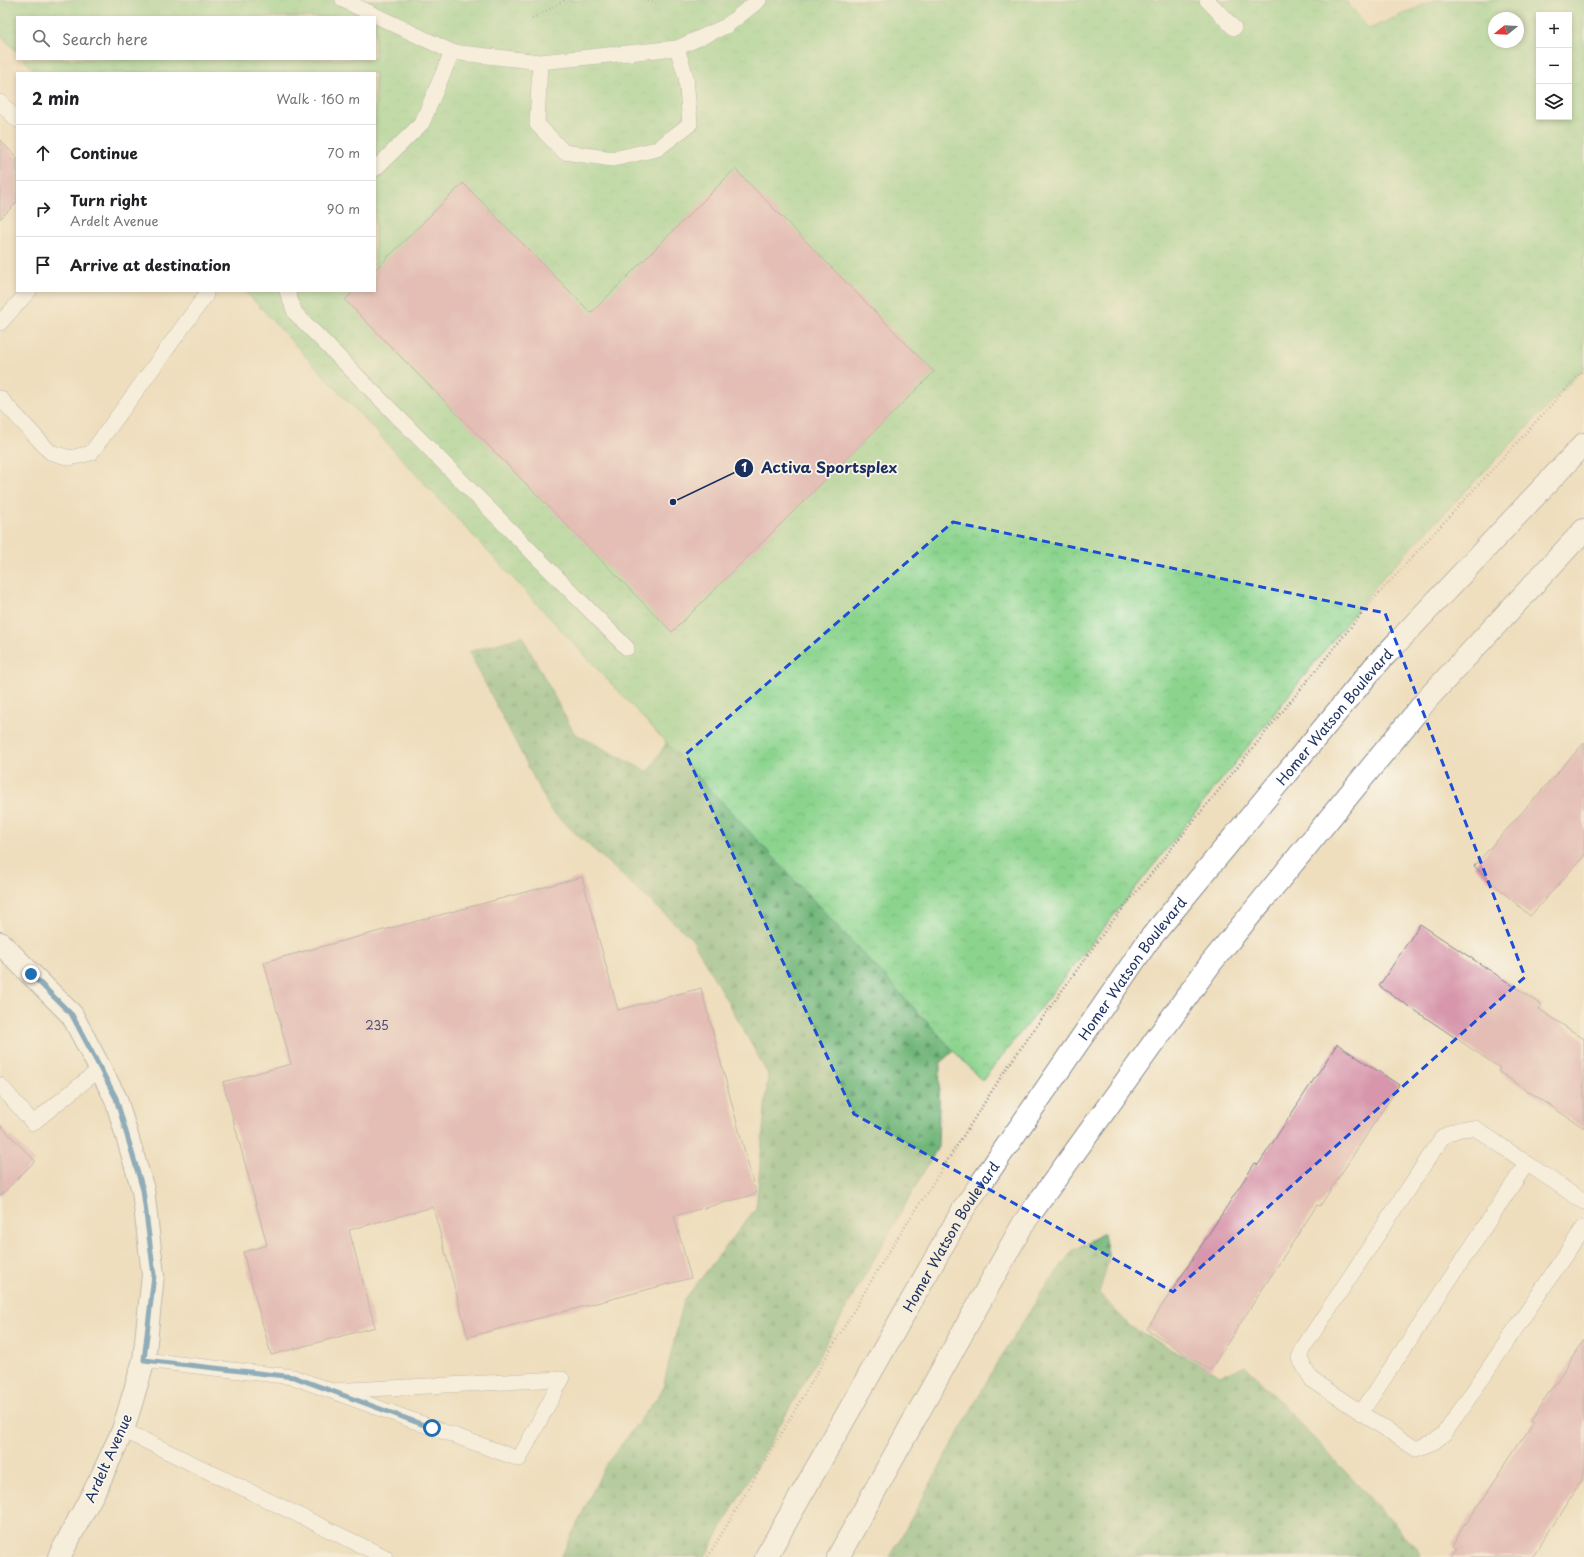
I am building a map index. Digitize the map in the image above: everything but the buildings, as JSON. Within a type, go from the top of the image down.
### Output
[{"type":"main road","name":"Homer Watson Boulevard","points":[[766,1557],[964,1208],[1148,940],[1374,667],[1584,444]]},
{"type":"main road","points":[[838,1557],[1023,1224],[1207,970],[1429,697],[1584,530]]},
{"type":"main road","name":"Ardelt Avenue","points":[[0,943],[72,1015],[116,1098],[143,1190],[154,1275],[144,1360],[123,1430],[99,1482],[59,1557]]},
{"type":"lane","points":[[342,0],[376,16]]},
{"type":"lane","points":[[376,16],[452,52],[540,62],[677,48],[726,26],[759,0]]},
{"type":"lane","points":[[1207,0],[1234,28]]},
{"type":"lane","points":[[540,62],[537,124],[564,152],[613,159],[657,149],[690,124],[686,78],[677,48]]},
{"type":"lane","points":[[376,168],[422,123],[452,52]]},
{"type":"lane","points":[[0,102],[16,119]]},
{"type":"lane","points":[[0,324],[28,292]]},
{"type":"lane","points":[[287,292],[295,313],[626,648]]},
{"type":"lane","points":[[0,398],[50,452],[70,458],[91,453],[206,295]]},
{"type":"lane","points":[[0,1085],[33,1123],[100,1069]]},
{"type":"lane","points":[[1584,1202],[1475,1128],[1463,1128],[1448,1132],[1441,1139],[1303,1348],[1299,1358],[1312,1380],[1416,1449],[1434,1442],[1445,1433],[1584,1227]]},
{"type":"lane","points":[[1361,1413],[1527,1163]]},
{"type":"lane","points":[[144,1360],[294,1377],[331,1391],[519,1459],[562,1379],[331,1391]]},
{"type":"lane","points":[[123,1430],[385,1557]]},
{"type":"path","points":[[532,19],[565,0]]},
{"type":"path","points":[[648,0],[656,3]]},
{"type":"highlighted area","points":[[953,522],[1385,613],[1525,977],[1173,1292],[854,1114],[686,754]]},
{"type":"green space","points":[[0,0],[1345,0],[1369,29],[1435,0],[1584,0],[1584,368],[1382,578],[982,1081],[246,292],[376,292],[376,72],[36,72],[24,60],[376,60],[376,16],[16,16],[16,51],[0,34]]},
{"type":"green space","points":[[522,636],[574,733],[648,772],[695,698],[1038,972],[940,1063],[938,1147],[705,1557],[561,1557],[605,1466],[662,1391],[684,1300],[756,1208],[768,1074],[692,939],[551,811],[469,652]]},
{"type":"green space","points":[[1104,1233],[1109,1259],[1099,1293],[1131,1327],[1221,1376],[1245,1365],[1417,1548],[1420,1557],[1225,1557],[1222,1555],[1218,1557],[890,1557],[993,1370],[1043,1290],[1073,1250]]},
{"type":"place","name":"Activa Sportsplex","points":[[673,502]]},
{"type":"route","points":[[31,974],[72,1015],[116,1098],[143,1190],[154,1275],[144,1360],[294,1377],[432,1428]]}]
